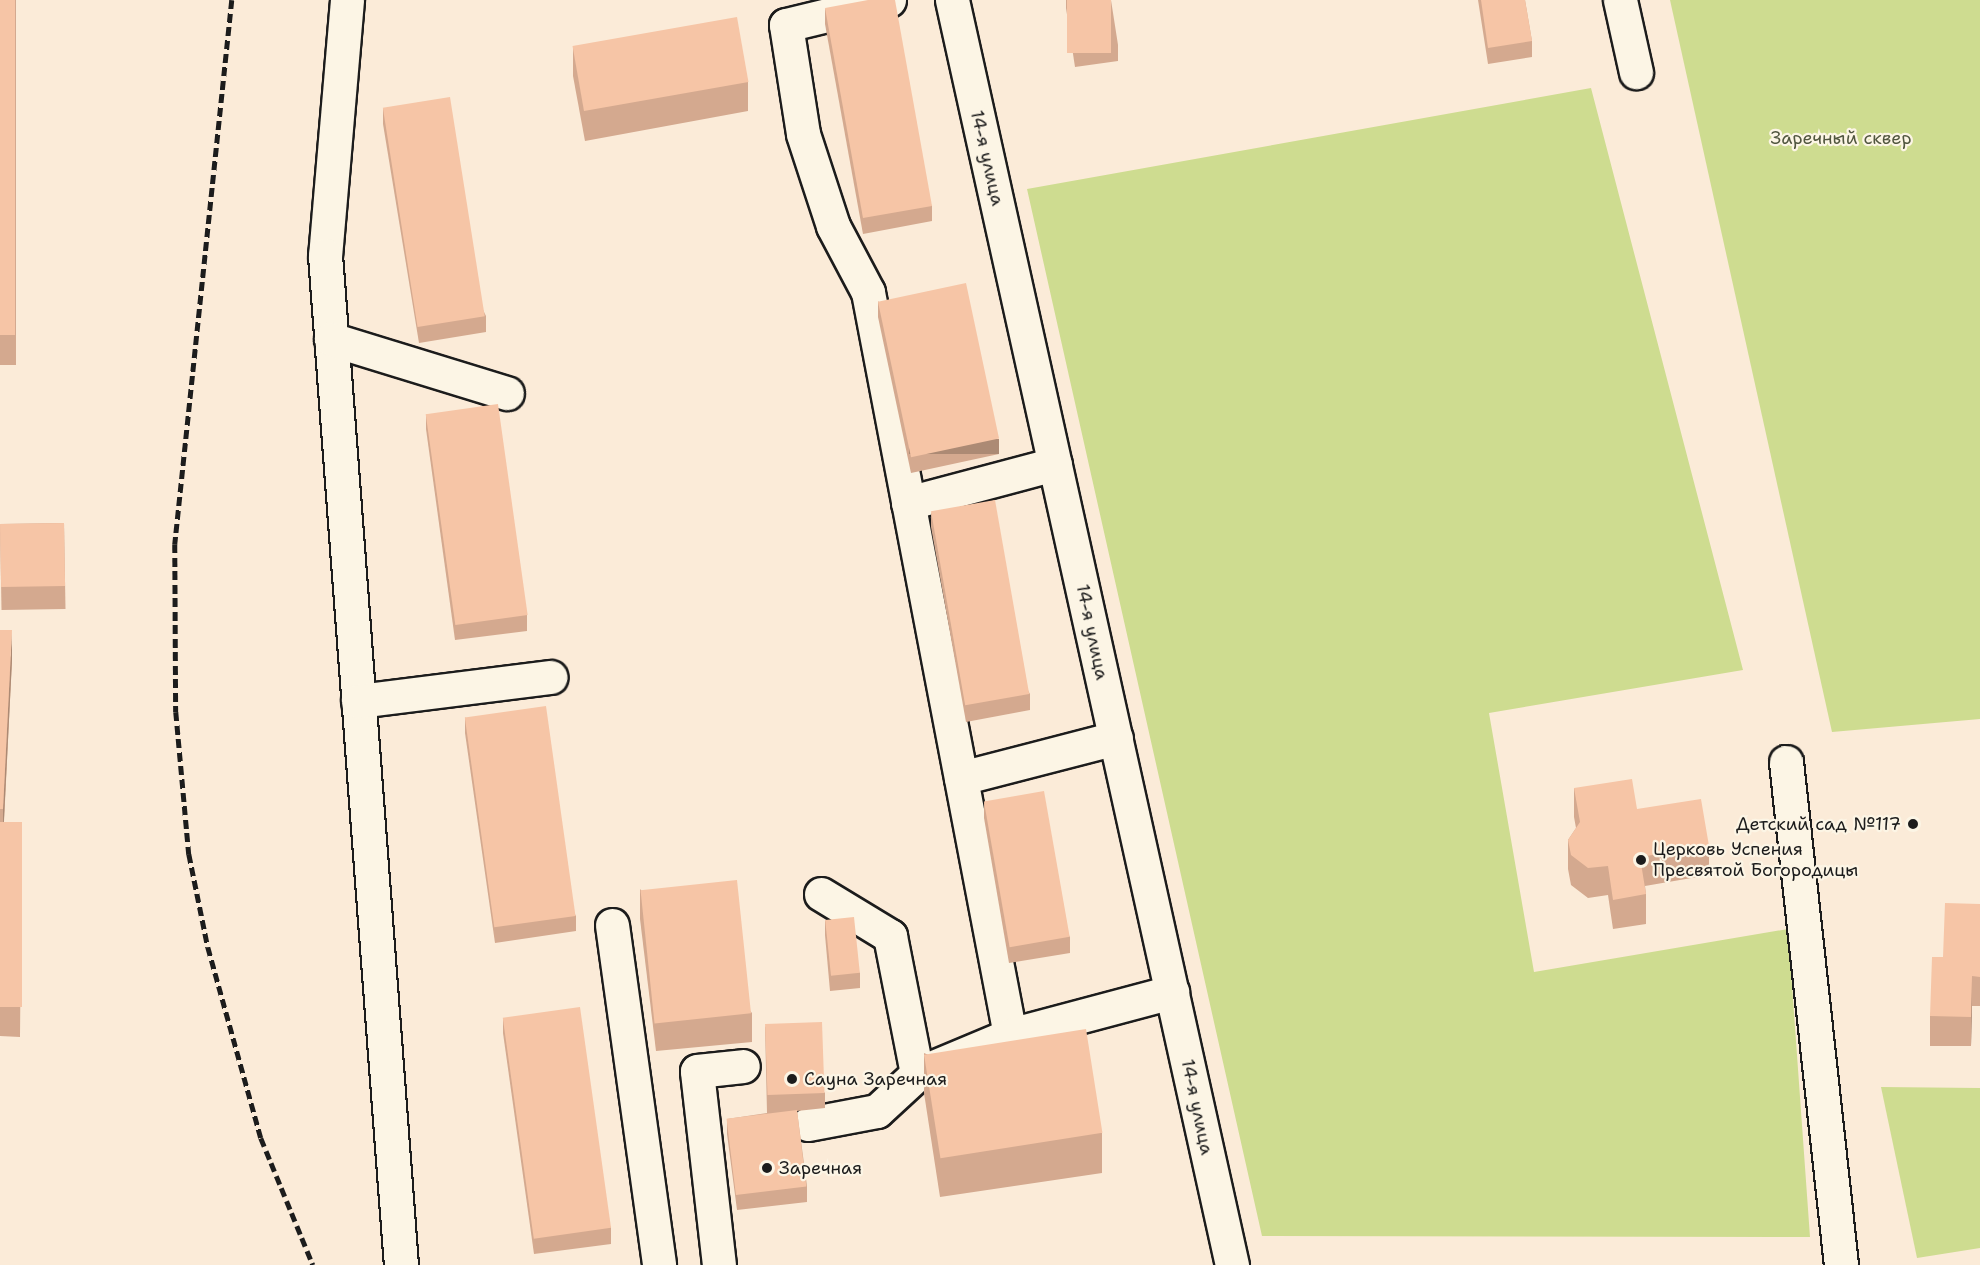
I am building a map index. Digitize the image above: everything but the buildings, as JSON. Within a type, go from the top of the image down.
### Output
[{"type":"street","points":[[347,0],[325,255],[401,1265]]},
{"type":"street","points":[[889,0],[786,25],[803,134],[833,226],[868,292],[1010,1035]]},
{"type":"street","name":"14-я улица","points":[[952,0],[1232,1265]]},
{"type":"street","points":[[1620,0],[1636,72]]},
{"type":"street","points":[[331,339],[507,393]]},
{"type":"street","points":[[908,502],[1055,464]]},
{"type":"street","points":[[358,701],[551,677]]},
{"type":"street","points":[[961,778],[1116,738]]},
{"type":"street","points":[[1786,762],[1841,1265]]},
{"type":"street","points":[[821,894],[890,936],[917,1074]]},
{"type":"street","points":[[612,925],[659,1265]]},
{"type":"street","points":[[808,1124],[877,1112],[917,1074],[1010,1035],[1172,992]]},
{"type":"street","points":[[719,1265],[697,1071],[743,1066]]},
{"type":"green space","name":"Заречный сквер","points":[[1670,0],[1980,0],[1980,719],[1832,732]]},
{"type":"green space","points":[[1591,88],[1743,670],[1489,713],[1534,972],[1788,929],[1810,1237],[1262,1236],[1027,189]]},
{"type":"green space","points":[[1881,1087],[1980,1088],[1980,1248],[1917,1258]]},
{"type":"railway","points":[[232,0],[175,544],[176,712],[189,854],[208,947],[261,1138],[313,1265]]},
{"type":"place","name":"Детский сад №117","points":[[1913,824]]},
{"type":"place","name":"Церковь Успения Пресвятой Богородицы","points":[[1641,860]]},
{"type":"place","name":"Сауна Заречная","points":[[792,1079]]},
{"type":"place","name":"Заречная","points":[[767,1168]]}]
